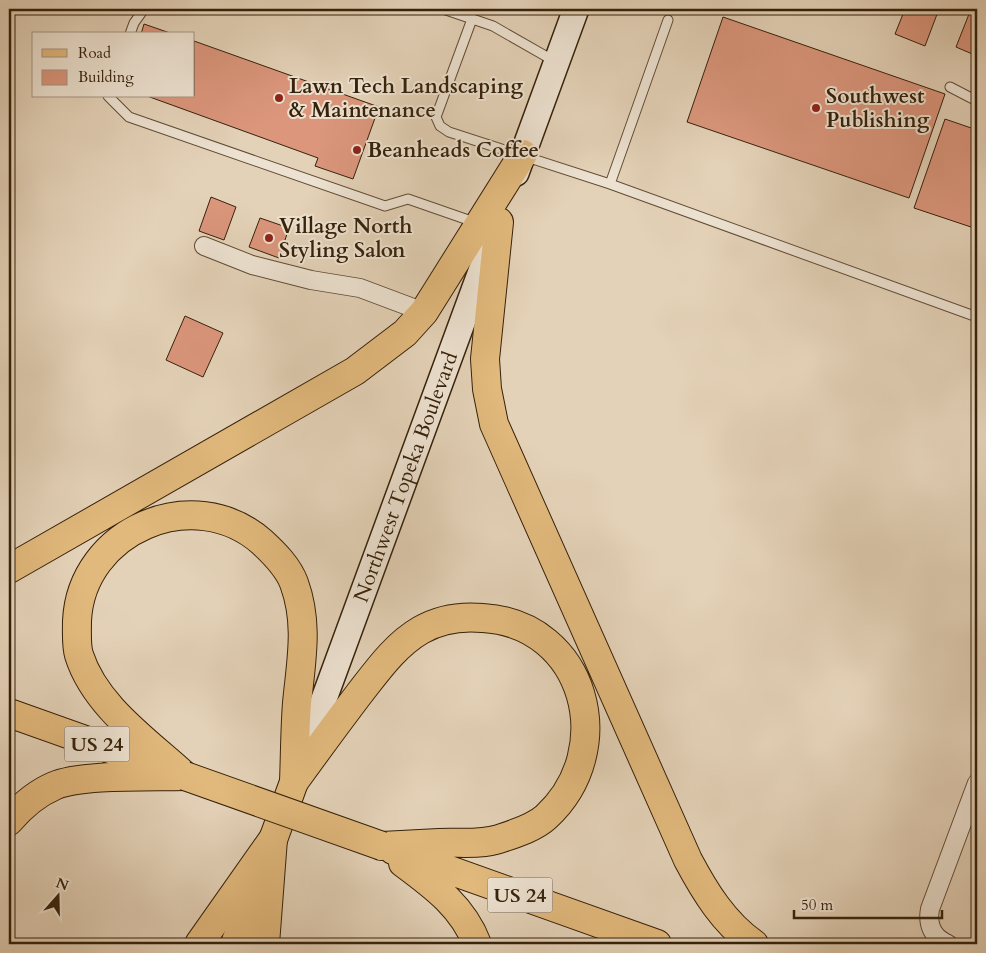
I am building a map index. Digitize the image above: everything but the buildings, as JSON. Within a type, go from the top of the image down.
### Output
[{"type":"main road","points":[[9,569],[354,371],[405,333],[424,312],[489,223],[523,154],[576,9]]},
{"type":"main road","points":[[489,223],[485,359],[487,389],[494,424],[688,860],[707,894],[729,922],[754,944]]},
{"type":"main road","name":"Northwest Topeka Boulevard","points":[[235,944],[294,782],[489,223]]},
{"type":"main road","points":[[185,776],[114,712],[101,696],[78,654],[77,633],[78,610],[84,589],[92,571],[102,557],[131,531],[156,520],[181,514],[206,516],[228,522],[251,532],[282,562],[294,582],[304,626],[297,705],[294,782]]},
{"type":"main road","points":[[294,782],[387,658],[422,629],[446,620],[472,617],[501,619],[526,628],[560,654],[575,677],[583,699],[586,716],[586,744],[580,769],[564,798],[545,818],[522,831],[496,840],[382,846]]},
{"type":"main road","name":"US 24","points":[[9,713],[657,944]]},
{"type":"main road","points":[[9,821],[28,801],[56,785],[91,779],[185,776]]},
{"type":"main road","points":[[199,944],[273,839]]},
{"type":"main road","points":[[265,944],[273,839]]},
{"type":"main road","points":[[382,846],[442,892],[460,912],[477,944]]},
{"type":"street","points":[[204,246],[252,265],[311,280],[360,288],[424,312]]},
{"type":"street","points":[[948,944],[935,936],[928,918],[930,909],[972,811],[977,783]]},
{"type":"lane","points":[[131,32],[134,23],[144,9]]},
{"type":"lane","points":[[443,9],[493,26],[556,62]]},
{"type":"lane","points":[[472,19],[436,117],[440,126],[449,132],[523,154],[610,184],[977,317]]},
{"type":"lane","points":[[610,184],[668,20]]},
{"type":"lane","points":[[950,87],[977,102]]},
{"type":"lane","points":[[110,98],[129,117],[385,206],[408,199],[489,223]]},
{"type":"place","name":"Lawn Tech Landscaping & Maintenance","points":[[279,98]]},
{"type":"place","name":"Southwest Publishing","points":[[816,108]]},
{"type":"place","name":"Beanheads Coffee","points":[[357,150]]},
{"type":"place","name":"Village North Styling Salon","points":[[269,238]]}]
